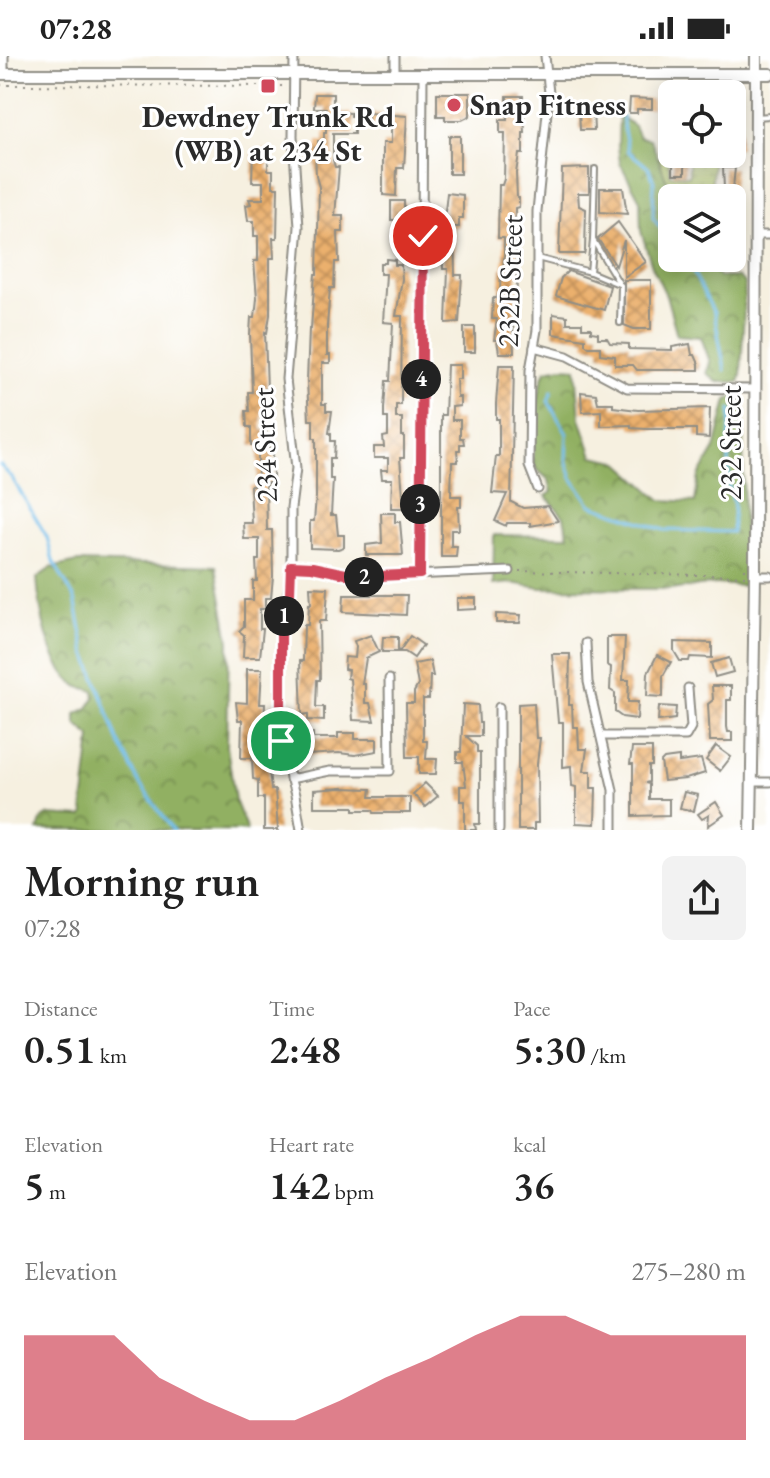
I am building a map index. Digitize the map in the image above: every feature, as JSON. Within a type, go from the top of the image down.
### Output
[{"type":"main road","name":"232 Street","points":[[751,830],[750,576],[757,235],[756,56]]},
{"type":"main road","points":[[1,78],[770,74]]},
{"type":"street","points":[[1,78],[3,56]]},
{"type":"street","name":"234 Street","points":[[294,56],[293,136],[299,235],[286,379],[295,459],[290,593],[281,628],[280,680],[282,748],[301,830]]},
{"type":"street","points":[[395,56],[395,75]]},
{"type":"street","name":"232B Street","points":[[538,489],[529,466],[530,370],[537,330],[538,196],[548,111],[545,56]]},
{"type":"street","points":[[420,574],[423,74]]},
{"type":"street","points":[[757,235],[770,235]]},
{"type":"street","points":[[534,347],[567,356],[627,388],[755,389]]},
{"type":"street","points":[[291,566],[360,577],[510,571]]},
{"type":"street","points":[[750,576],[770,576]]},
{"type":"street","points":[[586,643],[588,682],[613,790],[613,830]]},
{"type":"street","points":[[290,779],[330,771],[390,771],[389,679]]},
{"type":"street","points":[[601,736],[686,736],[691,727],[688,688]]},
{"type":"street","points":[[499,707],[499,830]]},
{"type":"street","points":[[751,782],[770,782]]},
{"type":"lane","points":[[756,117],[770,116]]},
{"type":"lane","points":[[590,272],[595,169]]},
{"type":"lane","points":[[593,240],[621,285],[620,323]]},
{"type":"lane","points":[[537,258],[590,272],[621,285]]},
{"type":"path","points":[[1,78],[285,86]]},
{"type":"path","points":[[510,571],[750,576]]},
{"type":"green space","points":[[619,115],[634,126],[639,137],[650,139],[658,168],[662,168],[668,184],[658,184],[658,272],[715,272],[720,277],[738,277],[745,283],[739,382],[717,382],[707,373],[710,362],[701,337],[677,335],[666,295],[652,266],[641,231],[640,200],[620,163]]},
{"type":"green space","points":[[662,168],[669,168],[670,175],[689,176],[689,168],[713,168],[712,184],[667,184]]},
{"type":"green space","points":[[576,368],[580,418],[593,456],[617,461],[661,500],[695,502],[699,476],[715,449],[727,400],[733,397],[740,400],[743,408],[744,586],[714,584],[677,589],[493,585],[494,535],[568,536],[564,517],[546,496],[552,492],[549,480],[532,465],[542,381],[546,370]]},
{"type":"green space","points":[[78,562],[216,566],[229,641],[227,747],[235,800],[247,830],[38,830],[42,818],[48,815],[84,815],[91,737],[76,724],[76,714],[88,708],[95,697],[94,691],[76,685],[59,665],[47,636],[37,578],[51,568]]},
{"type":"building","name":"Snap Fitness","points":[[437,93],[470,93],[470,116],[462,120],[445,120],[445,116],[437,116]]},
{"type":"building","points":[[315,94],[333,94],[333,112],[354,116],[354,134],[333,134],[333,160],[335,167],[339,167],[335,216],[343,216],[343,232],[338,232],[339,262],[335,262],[334,288],[330,288],[327,355],[330,355],[330,363],[322,363],[322,404],[326,404],[326,411],[332,411],[329,433],[331,441],[335,441],[334,458],[330,458],[330,479],[333,479],[331,515],[336,515],[338,535],[344,535],[344,547],[338,549],[310,548],[310,521],[314,521],[316,497],[316,438],[313,438],[313,420],[309,420],[307,381],[309,329],[317,274],[319,187],[315,148],[318,148],[318,141],[324,141],[326,133],[326,108],[314,108]]},
{"type":"building","points":[[507,96],[523,96],[525,133],[523,154],[519,154],[516,173],[519,207],[515,208],[515,221],[519,221],[519,233],[515,233],[517,284],[514,353],[499,353],[497,340],[494,340],[497,319],[492,319],[493,298],[497,298],[500,290],[504,257],[504,238],[498,238],[499,185],[504,179],[505,133],[500,133],[500,120],[507,120]]},
{"type":"building","points":[[630,98],[652,99],[652,109],[637,109],[637,113],[629,113]]},
{"type":"building","points":[[579,110],[593,110],[594,130],[580,130]]},
{"type":"building","points":[[368,113],[407,116],[404,168],[397,168],[396,196],[383,195],[383,143],[391,143],[391,125],[368,125]]},
{"type":"building","points":[[449,136],[460,136],[460,174],[449,174]]},
{"type":"building","points":[[253,149],[268,149],[268,170],[273,170],[273,187],[278,187],[277,238],[273,238],[274,258],[270,258],[270,315],[265,332],[267,389],[264,389],[262,408],[262,430],[266,430],[267,448],[273,448],[273,483],[266,483],[267,530],[272,530],[273,576],[271,598],[265,598],[265,609],[260,609],[260,629],[263,629],[260,657],[243,657],[244,635],[239,631],[244,626],[244,600],[253,600],[253,581],[257,581],[256,560],[259,560],[259,539],[244,539],[243,523],[252,523],[250,486],[257,486],[258,467],[258,446],[251,446],[251,427],[247,427],[246,411],[249,411],[248,392],[252,392],[250,334],[257,298],[254,261],[258,261],[258,236],[254,236],[254,221],[248,221],[246,205],[251,204],[249,199],[263,199],[263,182],[252,182]]},
{"type":"building","points":[[589,168],[589,193],[578,193],[579,206],[586,209],[584,254],[559,254],[562,169]]},
{"type":"building","points":[[673,168],[685,168],[685,174],[673,174]]},
{"type":"building","points":[[723,168],[735,168],[733,184],[724,184]]},
{"type":"building","points":[[600,188],[623,188],[627,214],[600,212]]},
{"type":"building","points":[[447,193],[463,195],[463,218],[459,218],[459,227],[454,227],[455,275],[462,275],[459,322],[446,323],[448,269],[443,269],[442,239]]},
{"type":"building","points":[[391,201],[404,201],[404,220],[391,220]]},
{"type":"building","points":[[618,222],[646,262],[624,277],[624,240],[616,266],[598,239]]},
{"type":"building","points":[[386,259],[395,260],[395,265],[401,265],[396,316],[402,316],[401,405],[396,405],[396,418],[402,418],[404,436],[404,458],[400,458],[404,508],[391,508],[392,479],[382,479],[381,470],[388,470],[388,458],[374,458],[374,447],[384,447],[383,437],[388,436],[388,418],[384,418],[384,409],[386,381],[390,381],[393,323],[383,322],[386,274],[380,274],[380,263],[386,263]]},
{"type":"building","points":[[568,271],[610,286],[604,310],[556,296],[561,278]]},
{"type":"building","points":[[624,280],[651,280],[651,329],[634,329],[624,325]]},
{"type":"building","points":[[553,314],[567,316],[567,323],[582,323],[582,328],[591,328],[591,332],[598,333],[598,338],[607,338],[610,343],[629,344],[629,349],[672,350],[672,347],[690,344],[699,370],[637,370],[633,365],[615,365],[615,356],[600,354],[600,347],[589,347],[585,339],[553,334]]},
{"type":"building","points":[[464,327],[475,327],[475,352],[464,352]]},
{"type":"building","points":[[447,365],[460,365],[460,379],[456,379],[460,406],[452,407],[452,420],[460,420],[460,438],[463,438],[464,444],[460,444],[460,450],[457,450],[458,462],[452,462],[451,496],[461,496],[459,530],[451,530],[451,546],[457,546],[456,557],[441,557],[441,415],[445,415]]},
{"type":"building","points":[[499,365],[514,365],[511,502],[523,508],[548,506],[558,521],[530,526],[530,523],[507,523],[506,526],[495,521],[507,494],[492,493],[496,456],[499,456],[496,404]]},
{"type":"building","points":[[581,392],[596,394],[598,403],[613,403],[613,407],[638,410],[710,408],[709,438],[696,437],[696,429],[601,426],[601,411],[582,412]]},
{"type":"building","points":[[381,513],[395,513],[395,522],[400,522],[403,555],[366,555],[366,545],[382,543]]},
{"type":"building","points":[[310,587],[328,588],[326,621],[319,621],[320,680],[317,680],[316,707],[324,707],[324,721],[308,720],[308,714],[302,715],[300,661],[303,661],[304,625],[308,625],[311,604]]},
{"type":"building","points":[[344,595],[407,595],[406,615],[343,612]]},
{"type":"building","points":[[457,598],[476,598],[476,609],[457,610]]},
{"type":"building","points":[[496,614],[521,615],[520,623],[496,623]]},
{"type":"building","points":[[371,635],[379,652],[366,658],[362,684],[365,684],[365,703],[370,703],[374,721],[353,720],[350,679],[347,678],[348,670],[344,669],[345,657],[355,658],[354,641]]},
{"type":"building","points":[[410,636],[423,645],[414,658],[399,652]]},
{"type":"building","points":[[383,637],[398,637],[398,652],[382,652]]},
{"type":"building","points":[[607,637],[625,637],[623,680],[629,680],[628,702],[638,702],[637,719],[622,717],[615,712],[615,693],[610,690],[611,667],[607,665]]},
{"type":"building","points":[[674,642],[712,643],[712,658],[690,657],[689,661],[680,661],[674,651]]},
{"type":"building","points":[[552,654],[570,654],[569,705],[572,705],[573,727],[578,727],[579,749],[587,749],[584,771],[591,771],[591,788],[596,788],[595,824],[576,823],[576,787],[572,786],[571,766],[563,767],[563,722],[558,722]]},
{"type":"building","points":[[657,655],[671,662],[663,676],[663,697],[647,696],[648,673]]},
{"type":"building","points":[[729,658],[733,672],[715,677],[711,663]]},
{"type":"building","points":[[430,661],[433,676],[430,676],[429,699],[423,699],[423,741],[427,741],[426,759],[437,759],[436,774],[419,774],[419,757],[407,757],[406,703],[414,703],[418,685],[414,664]]},
{"type":"building","points":[[247,669],[262,669],[260,704],[265,704],[264,721],[263,734],[256,735],[256,749],[264,749],[271,790],[275,790],[278,830],[264,830],[264,798],[258,798],[258,780],[253,779],[252,758],[241,758],[242,720],[238,720],[236,702],[247,703]]},
{"type":"building","points":[[712,686],[731,686],[731,700],[727,700],[727,727],[728,732],[732,732],[732,741],[710,741],[708,704],[713,700]]},
{"type":"building","points":[[534,703],[536,738],[540,738],[538,823],[534,823],[534,830],[518,830],[518,704]]},
{"type":"building","points":[[463,704],[478,705],[481,723],[481,736],[466,736],[480,752],[480,824],[475,824],[476,830],[465,830],[465,801],[460,801],[460,786],[466,786],[463,762],[457,762],[457,752],[461,752]]},
{"type":"building","points":[[659,706],[676,707],[675,719],[658,721]]},
{"type":"building","points":[[313,733],[313,738],[338,738],[338,733],[355,733],[355,739],[377,739],[377,751],[355,755],[306,755],[299,748],[297,734]]},
{"type":"building","points":[[716,746],[731,757],[720,771],[706,760]]},
{"type":"building","points":[[632,748],[652,748],[649,782],[645,783],[649,784],[649,799],[669,799],[669,815],[633,816]]},
{"type":"building","points":[[679,757],[679,762],[701,759],[705,773],[664,781],[661,762]]},
{"type":"building","points":[[425,783],[438,796],[425,807],[413,794]]},
{"type":"building","points":[[371,789],[370,797],[410,797],[410,813],[374,813],[373,810],[354,810],[354,807],[314,807],[314,790]]},
{"type":"building","points":[[684,792],[698,795],[694,811],[680,808]]},
{"type":"building","points":[[716,802],[724,815],[708,826],[709,815],[702,819],[698,814]]},
{"type":"waterway","points":[[623,117],[628,151],[649,168],[654,182],[653,218],[658,225]]},
{"type":"waterway","points":[[693,272],[714,313],[725,370]]},
{"type":"waterway","points":[[552,391],[548,401],[567,434],[566,460],[572,478],[591,505],[664,530],[732,532],[734,506],[729,484],[731,409]]},
{"type":"waterway","points":[[0,465],[12,478],[47,537],[53,561],[75,599],[85,650],[118,740],[139,783],[173,830]]},
{"type":"place","name":"Dewdney Trunk Rd (WB) at 234 St","points":[[268,86]]},
{"type":"place","name":"Snap Fitness","points":[[454,105]]},
{"type":"route","points":[[281,741],[281,634],[290,593],[291,566],[360,577],[420,574],[423,236]]}]
